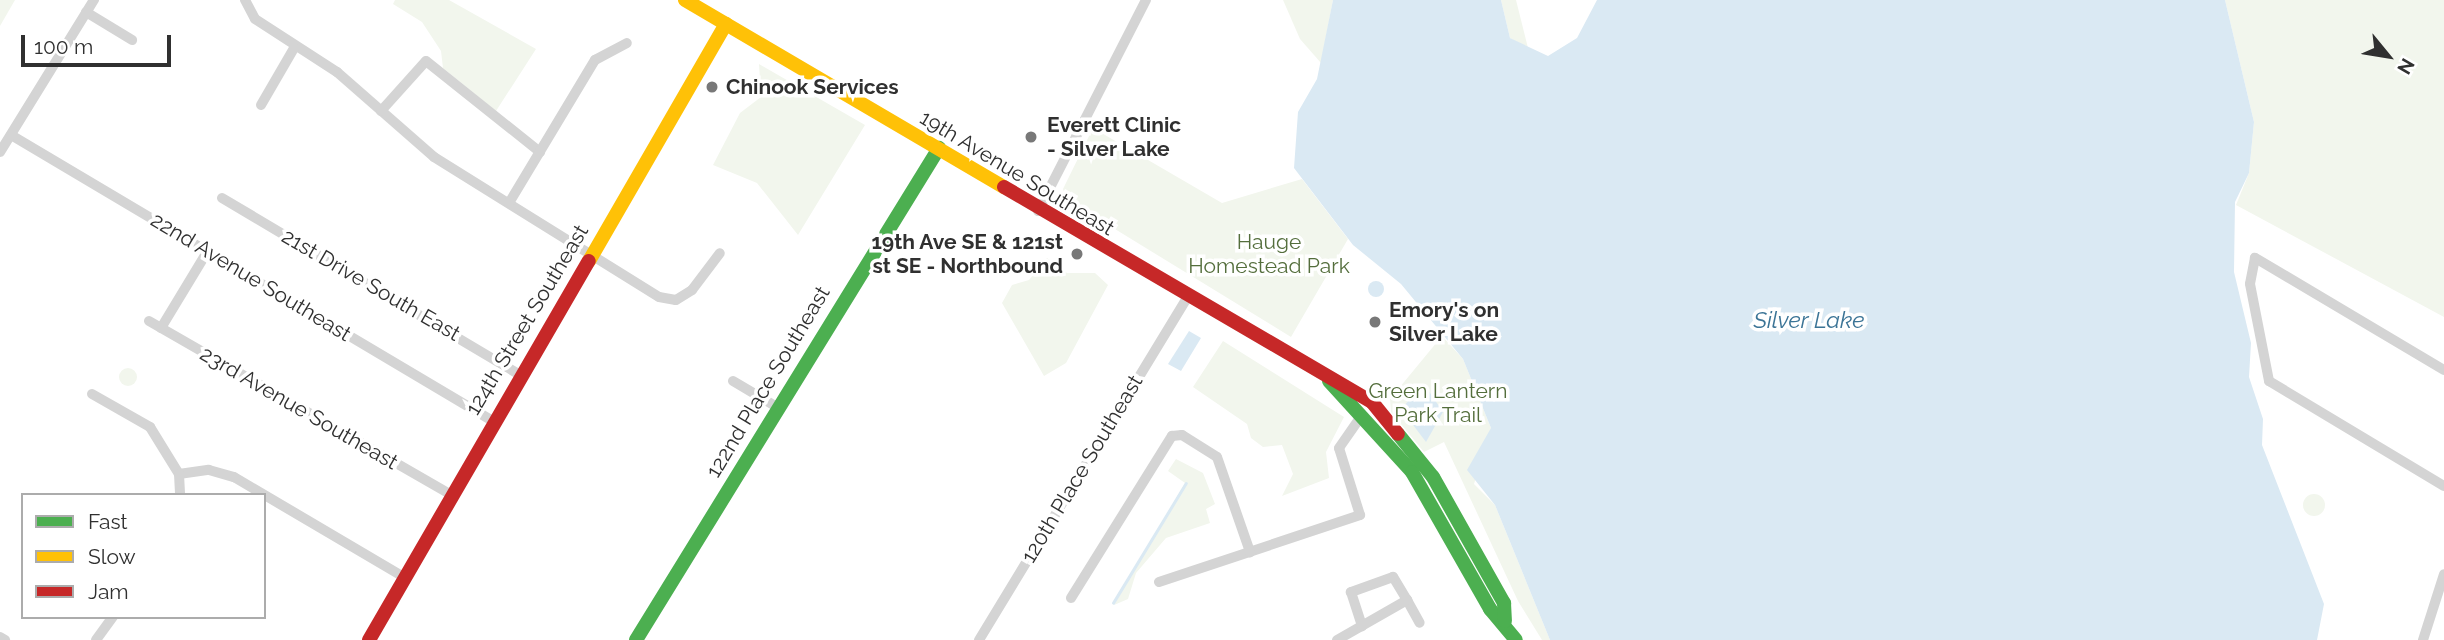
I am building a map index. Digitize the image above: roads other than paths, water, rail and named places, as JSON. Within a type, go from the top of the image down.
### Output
[{"type":"main road","name":"19th Avenue Southeast","points":[[685,0],[939,148],[1038,211],[1186,299],[1329,381],[1372,402],[1409,442],[1504,603],[1505,621]]},
{"type":"main road","name":"124th Street Southeast","points":[[369,640],[491,419],[726,24]]},
{"type":"main road","name":"122nd Place Southeast","points":[[636,640],[777,407],[939,148]]},
{"type":"main road","name":"19th Avenue Southeast","points":[[1329,381],[1412,472],[1490,609],[1505,621],[1516,640]]},
{"type":"street","points":[[0,152],[94,0]]},
{"type":"street","points":[[245,0],[255,19],[294,48],[337,72],[434,157],[659,297],[676,300],[692,290],[720,253]]},
{"type":"street","points":[[1038,211],[1146,0]]},
{"type":"street","points":[[86,12],[132,40]]},
{"type":"street","points":[[509,203],[595,60],[626,43]]},
{"type":"street","points":[[261,105],[294,48]]},
{"type":"street","points":[[381,111],[426,61],[540,152]]},
{"type":"street","name":"22nd Avenue Southeast","points":[[10,135],[491,419]]},
{"type":"street","name":"21st Drive South East","points":[[222,198],[519,374]]},
{"type":"street","points":[[161,328],[207,251]]},
{"type":"street","points":[[2444,370],[2255,258],[2250,284],[2269,381],[2444,486]]},
{"type":"street","name":"120th Place Southeast","points":[[979,640],[1186,299]]},
{"type":"street","name":"23rd Avenue Southeast","points":[[149,321],[450,494]]},
{"type":"street","points":[[733,381],[777,407]]},
{"type":"street","points":[[92,394],[150,427],[179,474],[180,493]]},
{"type":"street","points":[[1159,582],[1360,515],[1339,448],[1362,415]]},
{"type":"street","points":[[1071,598],[1172,436],[1182,435],[1217,457],[1250,552]]},
{"type":"street","points":[[179,474],[209,470],[234,477],[261,493]]},
{"type":"street","points":[[266,496],[404,577]]},
{"type":"street","points":[[2423,640],[2444,574]]},
{"type":"street","points":[[1362,625],[1350,597],[1355,589],[1389,576],[1420,623]]},
{"type":"street","points":[[1338,640],[1407,600]]},
{"type":"street","points":[[96,640],[112,619]]},
{"type":"street","points":[[0,637],[5,640]]},
{"type":"water","name":"Silver Lake","points":[[1333,0],[1501,0],[1510,38],[1548,56],[1577,38],[1597,0],[2225,0],[2254,122],[2249,173],[2235,202],[2234,272],[2251,343],[2249,377],[2263,419],[2262,445],[2324,604],[2317,640],[1550,640],[1495,505],[1467,470],[1491,428],[1463,359],[1401,284],[1353,245],[1294,168],[1298,112],[1317,79]]},
{"type":"water","points":[[1376,281],[1382,283],[1382,295],[1376,297],[1370,295],[1368,289],[1370,283]]},
{"type":"water","points":[[1189,331],[1201,338],[1181,371],[1168,364]]},
{"type":"water","points":[[1424,384],[1443,412],[1426,442],[1401,409]]},
{"type":"waterway","points":[[1113,603],[1186,483]]},
{"type":"place","name":"Chinook Services","points":[[712,87]]},
{"type":"place","name":"Everett Clinic - Silver Lake","points":[[1031,137]]},
{"type":"place","name":"19th Ave SE & 121st st SE - Northbound","points":[[1077,254]]},
{"type":"place","name":"Emory's on Silver Lake","points":[[1375,322]]},
{"type":"park label","name":"Hauge Homestead Park","points":[[1269,254]]},
{"type":"park label","name":"Green Lantern Park Trail","points":[[1438,403]]}]
